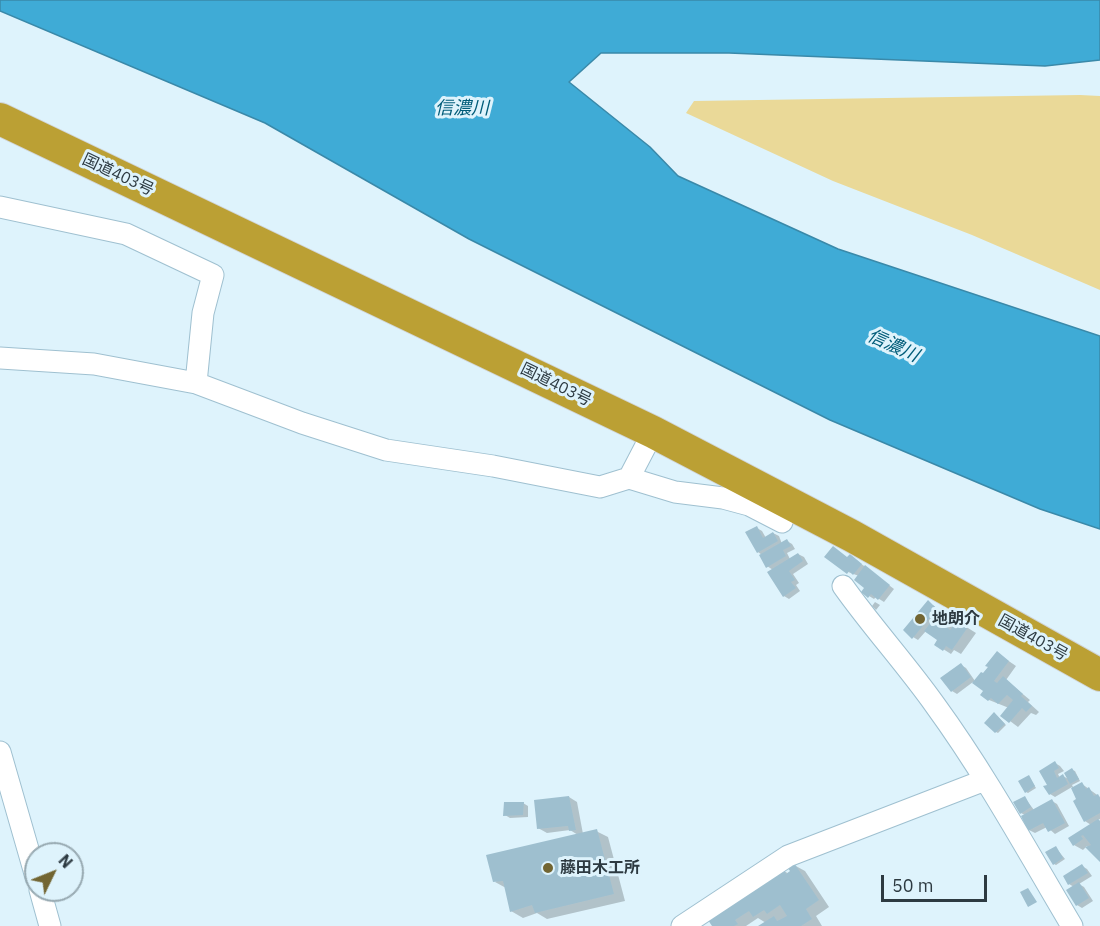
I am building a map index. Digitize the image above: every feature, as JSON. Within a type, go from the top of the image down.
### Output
[{"type":"highway","name":"国道403号","points":[[0,119],[653,432],[852,536],[1100,675]]},
{"type":"street","points":[[0,207],[126,234],[213,275],[203,314],[196,383]]},
{"type":"street","points":[[0,358],[94,364],[196,383],[302,423],[386,450],[493,466],[600,487],[629,478],[675,492],[723,498],[749,505],[782,522]]},
{"type":"street","points":[[629,478],[653,432]]},
{"type":"street","points":[[843,586],[935,704],[985,780],[1072,926]]},
{"type":"street","points":[[0,752],[26,842]]},
{"type":"street","points":[[682,926],[788,856],[985,780]]},
{"type":"street","points":[[43,902],[50,926]]},
{"type":"shaded area","points":[[1100,96],[1100,290],[972,235],[833,181],[686,113],[694,101]]},
{"type":"water","name":"信濃川","points":[[0,0],[1100,0],[1100,60],[1045,66],[729,53],[601,53],[569,82],[650,147],[678,176],[838,249],[1100,336],[1100,529],[1040,509],[830,420],[469,239],[265,123],[0,11]]},
{"type":"building","points":[[757,526],[763,538],[773,532],[778,541],[757,553],[745,532]]},
{"type":"building","points":[[787,539],[791,546],[783,550],[786,556],[766,568],[759,555]]},
{"type":"building","points":[[833,546],[847,557],[850,554],[862,564],[853,575],[849,571],[847,574],[824,557]]},
{"type":"building","points":[[798,553],[803,561],[789,571],[795,580],[791,582],[796,588],[783,597],[767,572]]},
{"type":"building","points":[[865,565],[890,585],[878,600],[871,594],[868,598],[861,592],[864,588],[854,580]]},
{"type":"building","name":"地朗介","points":[[928,600],[937,609],[912,639],[903,630]]},
{"type":"building","points":[[943,607],[954,616],[947,627],[950,630],[958,620],[968,627],[952,650],[946,646],[943,651],[934,645],[937,640],[924,631]]},
{"type":"building","points":[[997,651],[1009,661],[994,681],[997,683],[1003,676],[1023,694],[1021,696],[1032,706],[1026,712],[1022,708],[1009,723],[1000,716],[1013,700],[1007,695],[998,704],[991,698],[988,701],[980,695],[983,691],[972,683],[988,667],[985,666]]},
{"type":"building","points":[[961,663],[971,677],[951,692],[940,678]]},
{"type":"building","points":[[994,712],[1005,724],[995,733],[984,723]]},
{"type":"building","points":[[1055,761],[1059,768],[1054,771],[1057,778],[1063,774],[1068,784],[1049,795],[1043,786],[1047,785],[1039,771]]},
{"type":"building","points":[[1072,768],[1079,779],[1070,784],[1064,773]]},
{"type":"building","points":[[1029,775],[1035,786],[1025,793],[1018,781]]},
{"type":"building","points":[[1082,782],[1086,789],[1089,787],[1094,796],[1098,794],[1100,798],[1100,813],[1084,822],[1073,801],[1076,799],[1071,788]]},
{"type":"building","points":[[569,796],[576,830],[569,831],[568,826],[537,829],[534,800]]},
{"type":"building","points":[[1025,796],[1031,807],[1020,814],[1013,802]]},
{"type":"building","points":[[1052,799],[1065,823],[1048,832],[1043,823],[1028,831],[1021,816]]},
{"type":"building","points":[[504,802],[524,802],[523,815],[503,816]]},
{"type":"building","points":[[1098,819],[1100,821],[1100,862],[1085,847],[1091,845],[1083,835],[1081,836],[1083,839],[1073,846],[1068,838]]},
{"type":"building","name":"藤田木工所","points":[[597,829],[614,894],[535,913],[532,905],[510,912],[503,881],[493,882],[486,855]]},
{"type":"building","points":[[1056,846],[1063,858],[1053,865],[1045,852]]},
{"type":"building","points":[[794,863],[819,900],[806,909],[812,919],[801,926],[758,926],[774,916],[777,921],[787,916],[780,905],[767,914],[764,910],[753,917],[749,911],[735,920],[738,924],[734,926],[712,926],[706,917],[784,869],[786,874],[790,871],[787,867]]},
{"type":"building","points":[[1082,864],[1088,873],[1068,885],[1063,876]]},
{"type":"building","points":[[1079,882],[1089,898],[1076,906],[1066,890]]},
{"type":"building","points":[[1028,888],[1037,902],[1028,907],[1020,892]]},
{"type":"place","name":"地朗介","points":[[920,619]]},
{"type":"place","name":"藤田木工所","points":[[548,868]]}]
